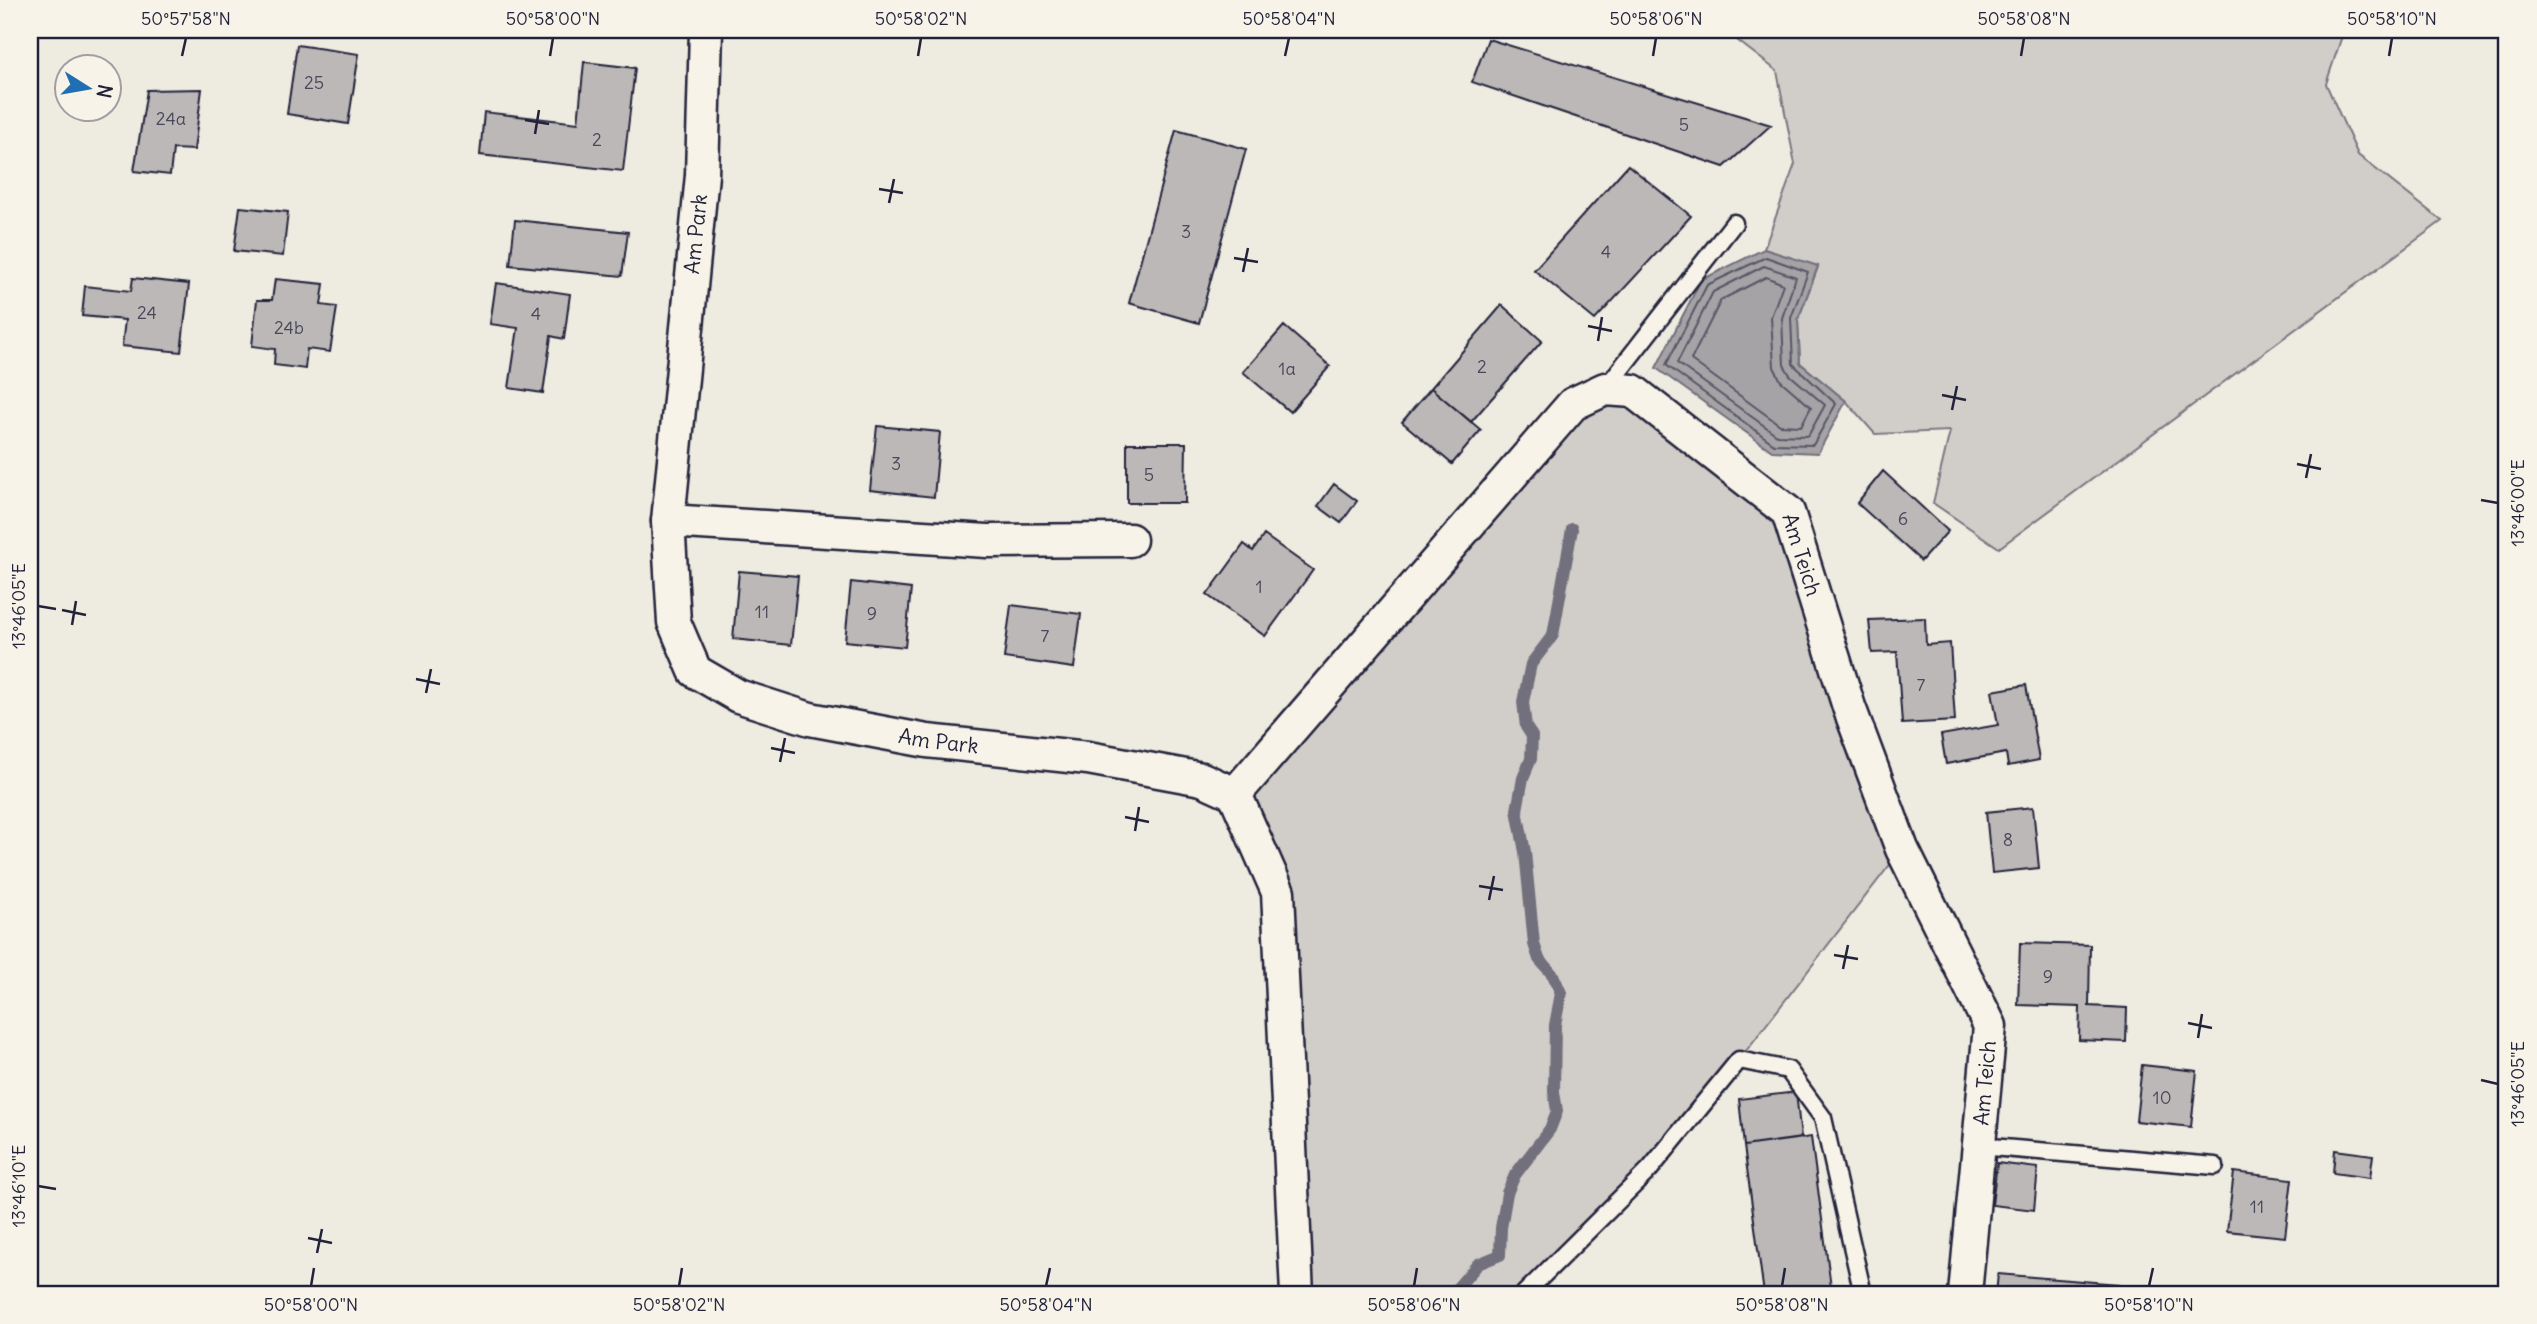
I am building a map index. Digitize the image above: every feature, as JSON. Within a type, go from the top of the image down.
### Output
[{"type":"street","name":"Am Park","points":[[706,30],[702,175],[668,521],[674,622],[695,671],[738,696],[823,721],[927,741],[1088,758],[1202,779],[1235,794]]},
{"type":"street","points":[[1297,1294],[1278,892],[1235,794],[1573,404],[1605,389]]},
{"type":"street","name":"Am Teich","points":[[1605,389],[1633,391],[1788,512],[1849,707],[1902,849],[1990,1026],[1965,1294]]},
{"type":"street","points":[[668,521],[987,541],[1130,540]]},
{"type":"lane","points":[[1605,389],[1734,223]]},
{"type":"lane","points":[[1524,1294],[1650,1168],[1739,1060],[1788,1070],[1823,1118],[1863,1294]]},
{"type":"lane","points":[[1979,1146],[2216,1166]]},
{"type":"shaded area","points":[[1724,30],[2344,30],[2326,84],[2358,155],[2442,221],[1999,548],[1933,503],[1950,431],[1875,434],[1846,401],[1800,363],[1798,320],[1818,267],[1764,249],[1795,164],[1777,71]]},
{"type":"shaded area","points":[[1605,389],[1788,512],[1902,849],[1739,1060],[1650,1169],[1524,1294],[1297,1294],[1278,892],[1235,794]]},
{"type":"water","points":[[1764,249],[1818,266],[1798,320],[1800,363],[1846,401],[1818,453],[1772,451],[1656,368],[1701,280]]},
{"type":"building","points":[[1488,39],[1771,125],[1724,167],[1472,82]]},
{"type":"building","points":[[297,45],[359,54],[348,124],[287,114]]},
{"type":"building","points":[[584,62],[635,68],[623,171],[480,155],[484,112],[578,123]]},
{"type":"building","points":[[202,89],[194,150],[173,149],[170,175],[134,171],[147,90]]},
{"type":"building","points":[[1176,130],[1246,149],[1199,323],[1129,303]]},
{"type":"building","points":[[1628,165],[1691,216],[1595,320],[1534,270]]},
{"type":"building","points":[[240,207],[288,212],[283,256],[234,251]]},
{"type":"building","points":[[515,220],[628,232],[622,276],[510,265]]},
{"type":"building","points":[[133,278],[189,284],[181,352],[122,346],[125,320],[82,316],[85,286],[131,291]]},
{"type":"building","points":[[275,279],[324,284],[321,305],[337,307],[330,352],[307,349],[305,369],[274,365],[275,349],[252,346],[257,300],[272,300]]},
{"type":"building","points":[[496,283],[570,294],[564,339],[551,336],[543,393],[509,388],[518,328],[490,324]]},
{"type":"building","points":[[1502,305],[1542,341],[1471,422],[1431,388]]},
{"type":"building","points":[[1284,326],[1330,366],[1290,412],[1243,372]]},
{"type":"building","points":[[1431,388],[1481,430],[1452,464],[1402,422]]},
{"type":"building","points":[[877,426],[940,432],[934,497],[870,490]]},
{"type":"building","points":[[1127,443],[1186,443],[1185,503],[1127,503]]},
{"type":"building","points":[[1883,471],[1948,531],[1921,561],[1857,503]]},
{"type":"building","points":[[1334,484],[1357,501],[1341,523],[1318,506]]},
{"type":"building","points":[[1264,535],[1313,570],[1265,636],[1207,595],[1244,544],[1253,551]]},
{"type":"building","points":[[739,571],[798,576],[791,645],[733,639]]},
{"type":"building","points":[[851,582],[911,589],[905,647],[845,641]]},
{"type":"building","points":[[1011,605],[1081,614],[1074,668],[1004,658]]},
{"type":"building","points":[[1925,618],[1926,645],[1950,643],[1955,721],[1902,724],[1897,652],[1872,653],[1869,620]]},
{"type":"building","points":[[2026,685],[2039,760],[2008,766],[2006,753],[1946,764],[1941,735],[1998,725],[1992,691]]},
{"type":"building","points":[[2033,807],[2039,868],[1992,873],[1986,812]]},
{"type":"building","points":[[2020,943],[2090,945],[2089,1006],[2127,1008],[2126,1042],[2079,1040],[2080,1007],[2018,1005]]},
{"type":"building","points":[[2142,1065],[2197,1071],[2191,1127],[2136,1121]]},
{"type":"building","points":[[1796,1092],[1801,1138],[1744,1146],[1739,1099]]},
{"type":"building","points":[[1811,1137],[1832,1294],[1764,1294],[1744,1146]]},
{"type":"building","points":[[2335,1150],[2373,1155],[2370,1178],[2333,1173]]},
{"type":"building","points":[[1997,1163],[2038,1168],[2034,1210],[1992,1205]]},
{"type":"building","points":[[2234,1172],[2292,1179],[2285,1237],[2227,1231]]},
{"type":"building","points":[[1998,1274],[2118,1284],[2117,1294],[1996,1294]]},
{"type":"waterway","points":[[1452,1294],[1478,1264],[1500,1255],[1507,1193],[1515,1175],[1550,1129],[1557,1111],[1554,1092],[1555,1025],[1561,993],[1553,975],[1539,959],[1534,944],[1525,852],[1517,810],[1523,778],[1531,759],[1532,736],[1526,727],[1523,702],[1531,664],[1553,635],[1572,529]]}]
